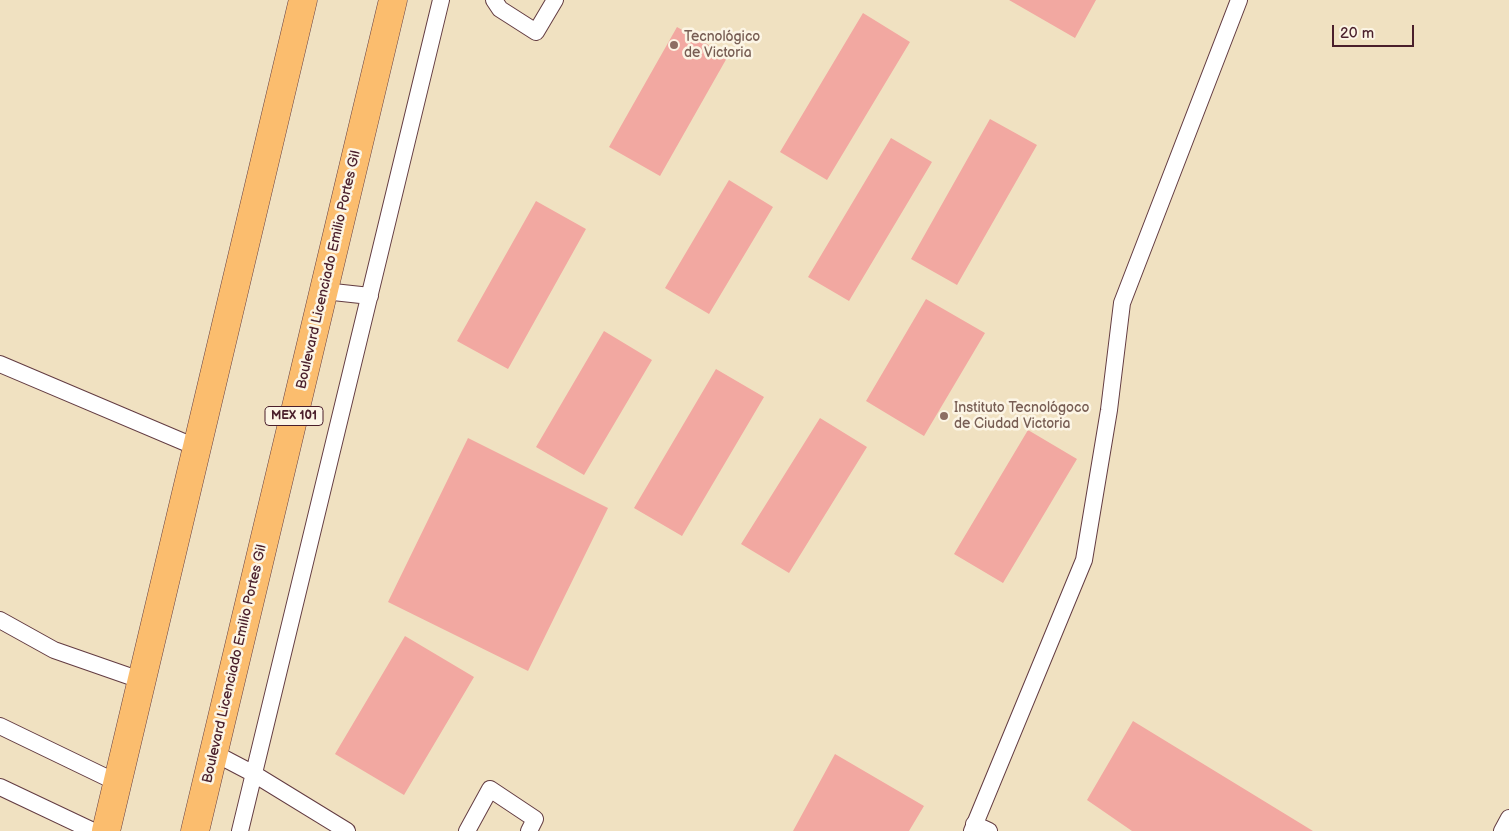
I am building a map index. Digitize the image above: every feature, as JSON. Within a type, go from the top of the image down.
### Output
[{"type":"main road","points":[[106,831],[303,0]]},
{"type":"main road","name":"Boulevard Licenciado Emilio Portes Gil","points":[[195,831],[393,0]]},
{"type":"lane","points":[[240,831],[441,0]]},
{"type":"lane","points":[[494,0],[500,9],[536,32],[555,0]]},
{"type":"lane","points":[[978,829],[1084,560],[1109,410],[1122,303],[1239,0]]},
{"type":"lane","points":[[324,291],[370,296]]},
{"type":"lane","points":[[0,364],[198,448]]},
{"type":"lane","points":[[0,620],[54,650],[143,681]]},
{"type":"lane","points":[[0,726],[118,783]]},
{"type":"lane","points":[[214,753],[254,774],[348,831]]},
{"type":"lane","points":[[0,787],[93,831]]},
{"type":"lane","points":[[467,831],[490,789],[535,819],[529,831]]},
{"type":"lane","points":[[1502,831],[1509,818]]},
{"type":"building","points":[[1009,0],[1096,0],[1075,38]]},
{"type":"building","points":[[863,13],[910,42],[827,180],[780,152]]},
{"type":"building","points":[[677,27],[728,56],[660,176],[609,147]]},
{"type":"building","points":[[990,119],[1037,145],[957,285],[911,259]]},
{"type":"building","points":[[891,138],[932,162],[849,301],[808,277]]},
{"type":"building","points":[[729,180],[773,207],[709,314],[665,288]]},
{"type":"building","points":[[536,201],[586,229],[508,369],[457,341]]},
{"type":"building","points":[[926,299],[985,333],[924,436],[866,401]]},
{"type":"building","points":[[604,331],[652,360],[584,475],[536,447]]},
{"type":"building","points":[[716,369],[764,397],[682,536],[634,508]]},
{"type":"building","points":[[820,418],[867,447],[789,573],[741,544]]},
{"type":"building","points":[[1028,430],[1077,459],[1003,583],[954,554]]},
{"type":"building","points":[[468,438],[608,508],[528,671],[388,602]]},
{"type":"building","points":[[405,636],[474,677],[404,795],[335,754]]},
{"type":"building","points":[[1133,721],[1313,831],[1132,831],[1087,800]]},
{"type":"building","points":[[835,754],[924,806],[909,831],[793,831]]},
{"type":"place","name":"Tecnológico de Victoria","points":[[674,45]]},
{"type":"place","name":"Instituto Tecnológoco de Ciudad Victoria","points":[[944,416]]}]
